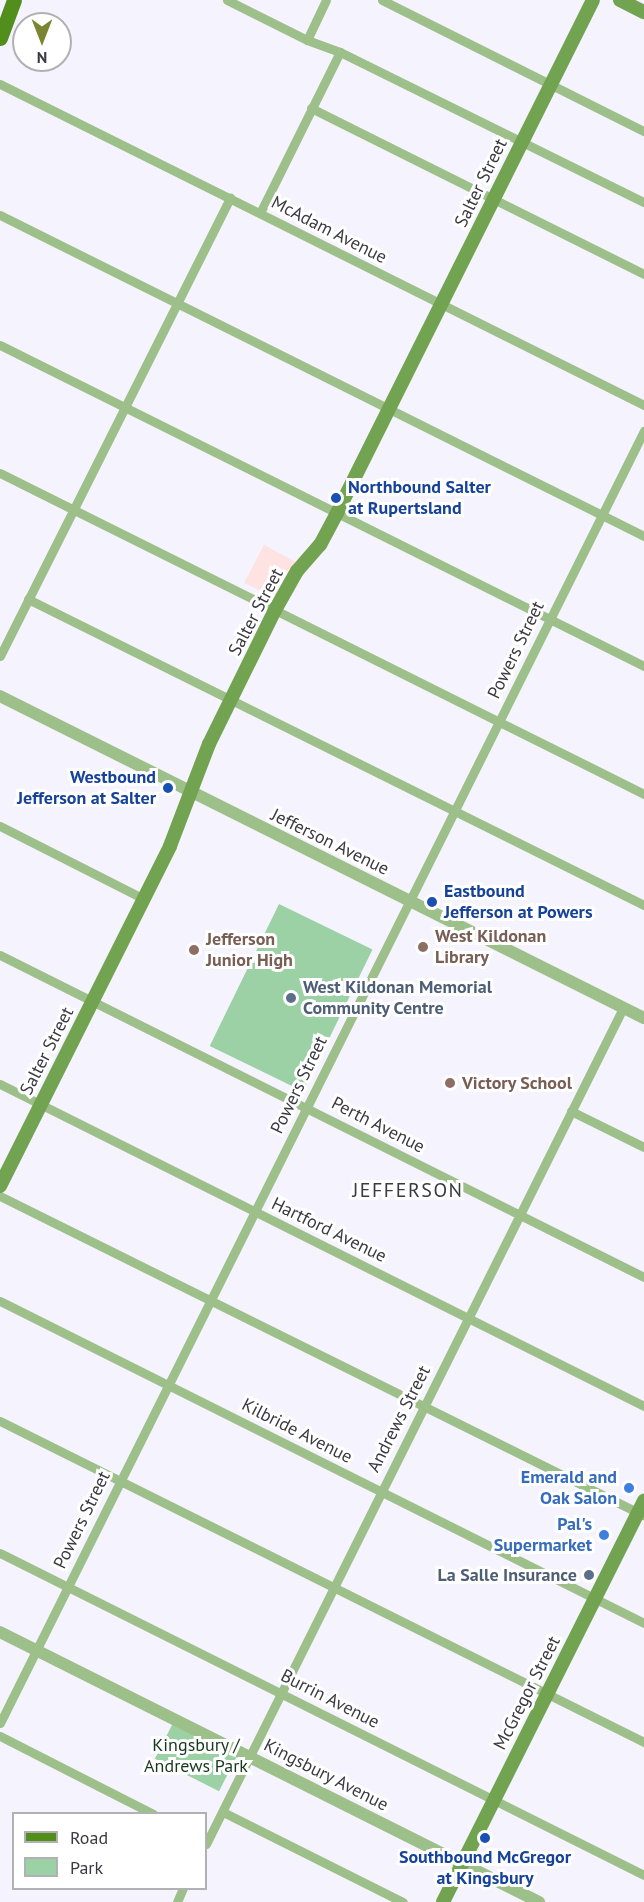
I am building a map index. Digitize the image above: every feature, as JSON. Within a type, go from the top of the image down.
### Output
[{"type":"main road","points":[[0,38],[14,0]]},
{"type":"main road","name":"Salter Street","points":[[0,1186],[170,846],[208,744],[275,610],[297,571],[320,545],[337,513],[593,0]]},
{"type":"main road","points":[[620,0],[644,12]]},
{"type":"main road","name":"McGregor Street","points":[[443,1902],[595,1598],[642,1510]]},
{"type":"street","points":[[227,0],[307,40],[340,52],[644,202]]},
{"type":"street","points":[[307,40],[326,0]]},
{"type":"street","points":[[382,0],[644,131]]},
{"type":"street","points":[[260,213],[340,52]]},
{"type":"street","name":"McAdam Avenue","points":[[0,84],[644,405]]},
{"type":"street","points":[[311,108],[644,274]]},
{"type":"street","points":[[0,656],[230,198]]},
{"type":"street","points":[[0,215],[644,536]]},
{"type":"street","points":[[0,345],[644,666]]},
{"type":"street","name":"Powers Street","points":[[0,1723],[644,431]]},
{"type":"street","points":[[0,473],[644,795]]},
{"type":"street","points":[[28,599],[644,905]]},
{"type":"street","name":"Jefferson Avenue","points":[[0,696],[191,794],[644,1018]]},
{"type":"street","points":[[0,826],[144,899]]},
{"type":"street","name":"Perth Avenue","points":[[0,955],[644,1277]]},
{"type":"street","name":"Andrews Street","points":[[207,1840],[623,1008]]},
{"type":"street","name":"Hartford Avenue","points":[[0,1084],[644,1406]]},
{"type":"street","points":[[572,1111],[644,1147]]},
{"type":"street","points":[[0,1196],[424,1406],[642,1510]]},
{"type":"street","name":"Kilbride Avenue","points":[[0,1301],[644,1623]]},
{"type":"street","points":[[0,1421],[644,1742]]},
{"type":"street","name":"Burrin Avenue","points":[[0,1554],[644,1875]]},
{"type":"street","name":"Kingsbury Avenue","points":[[0,1632],[539,1902]]},
{"type":"street","points":[[0,1736],[149,1812]]},
{"type":"street","points":[[223,1812],[403,1902]]},
{"type":"shaded area","points":[[264,545],[296,562],[286,572],[274,597],[244,583]]},
{"type":"green space","name":"West Kildonan Memorial Community Centre","points":[[279,904],[372,950],[303,1092],[210,1046]]},
{"type":"green space","name":"Kingsbury / Andrews Park","points":[[173,1723],[237,1756],[219,1791],[155,1759]]},
{"type":"place","name":"Northbound Salter at Rupertsland","points":[[336,498]]},
{"type":"place","name":"Westbound Jefferson at Salter","points":[[168,788]]},
{"type":"place","name":"Eastbound Jefferson at Powers","points":[[432,902]]},
{"type":"place","name":"West Kildonan Library","points":[[423,947]]},
{"type":"place","name":"Jefferson Junior High","points":[[194,950]]},
{"type":"place","name":"West Kildonan Memorial Community Centre","points":[[291,998]]},
{"type":"place","name":"Victory School","points":[[450,1083]]},
{"type":"place","name":"Emerald and Oak Salon","points":[[629,1488]]},
{"type":"place","name":"Pal's Supermarket","points":[[604,1535]]},
{"type":"place","name":"La Salle Insurance","points":[[589,1575]]},
{"type":"place","name":"Southbound McGregor at Kingsbury","points":[[485,1838]]},
{"type":"district","name":"JEFFERSON","points":[[408,1190]]}]
